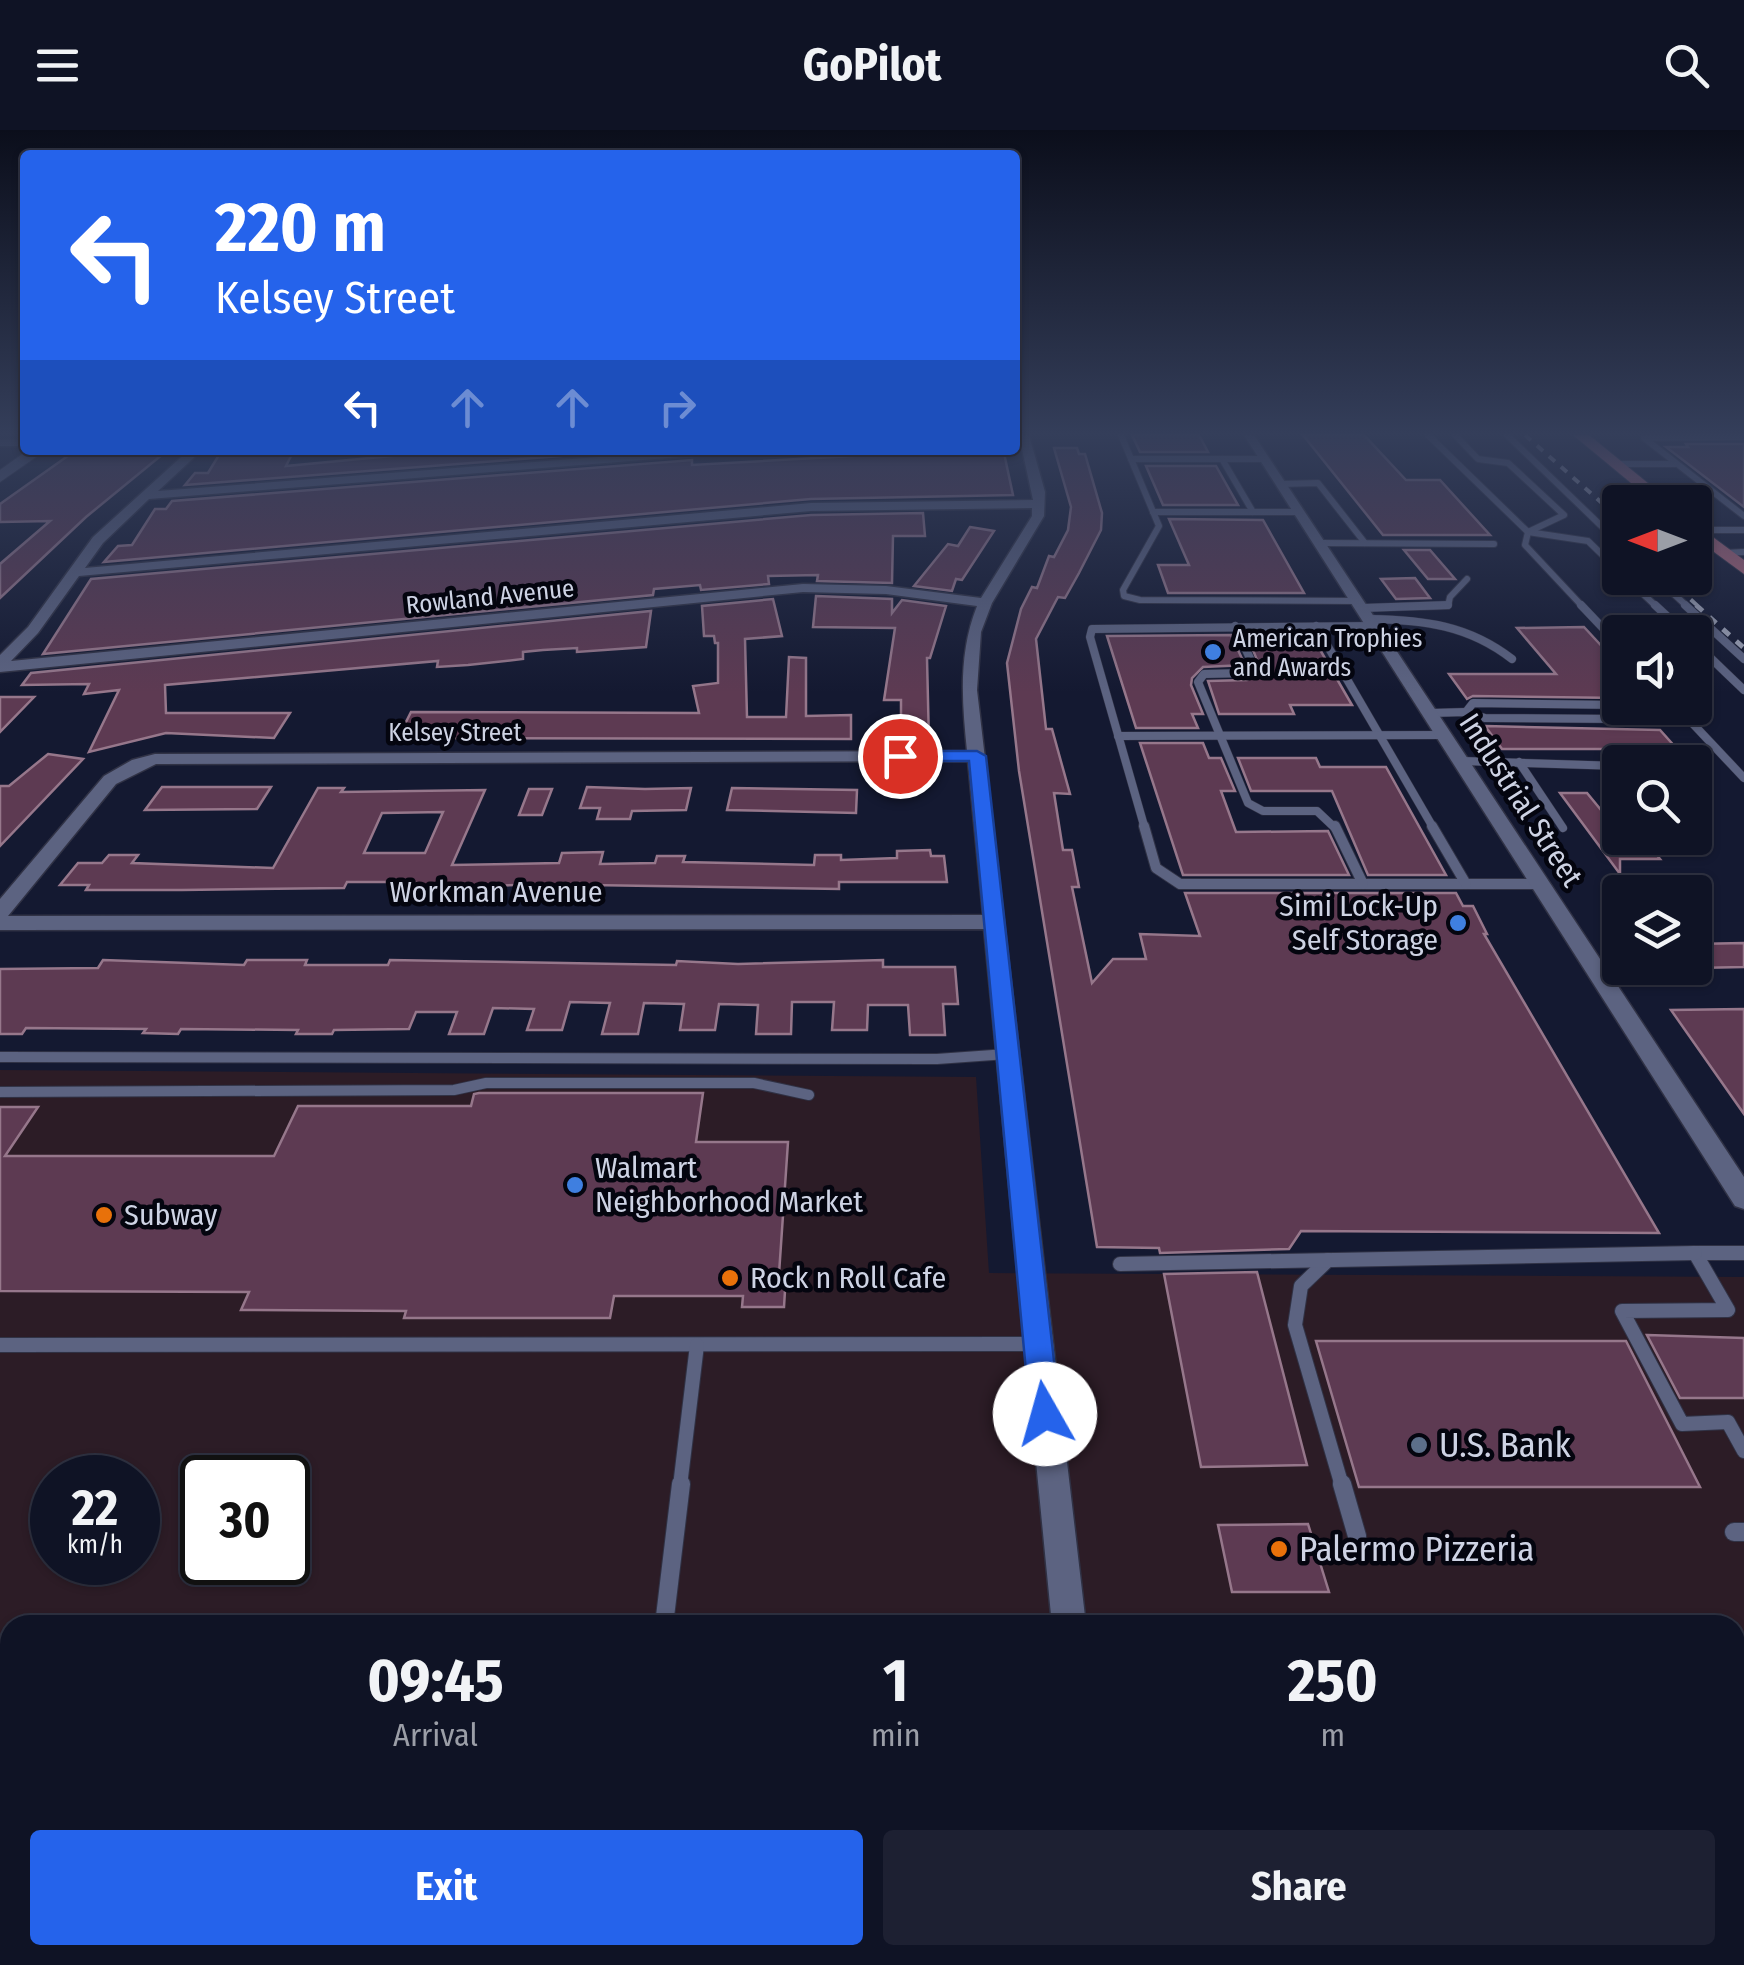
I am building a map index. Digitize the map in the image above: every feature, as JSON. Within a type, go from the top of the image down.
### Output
[{"type":"main road","points":[[1712,543],[1744,569]]},
{"type":"street","points":[[0,665],[33,630],[98,540],[119,521]]},
{"type":"street","points":[[72,572],[656,521]]},
{"type":"street","points":[[1035,521],[985,603],[969,663],[1068,1615]]},
{"type":"street","name":"Industrial Street","points":[[1306,521],[1744,1198]]},
{"type":"street","name":"Rowland Avenue","points":[[0,665],[803,588],[886,590],[985,603]]},
{"type":"street","name":"Kelsey Street","points":[[0,912],[110,780],[155,759],[977,756]]},
{"type":"street","name":"Workman Avenue","points":[[0,922],[993,922]]},
{"type":"lane","points":[[1157,521],[1159,526],[1123,590],[1130,600],[1366,613],[1465,628],[1486,637],[1512,659]]},
{"type":"lane","points":[[1347,521],[1364,543]]},
{"type":"lane","points":[[1516,521],[1528,532],[1588,541],[1602,555]]},
{"type":"lane","points":[[1528,532],[1554,521]]},
{"type":"lane","points":[[1712,530],[1744,530]]},
{"type":"lane","points":[[1528,532],[1525,545],[1602,627]]},
{"type":"lane","points":[[1320,543],[1494,544]]},
{"type":"lane","points":[[1724,552],[1744,552]]},
{"type":"lane","points":[[1468,579],[1450,597],[1448,606],[1366,613],[1316,626],[1102,626],[1092,629],[1090,637],[1156,868],[1166,878],[1180,884],[1544,884]]},
{"type":"lane","points":[[1644,595],[1666,615]]},
{"type":"lane","points":[[1674,595],[1744,659]]},
{"type":"lane","points":[[1235,626],[1254,667],[1246,673],[1204,674],[1198,682],[1248,803],[1263,811],[1317,811],[1333,823],[1363,884]]},
{"type":"lane","points":[[1316,626],[1466,884]]},
{"type":"lane","points":[[1712,659],[1744,690]]},
{"type":"lane","points":[[1466,712],[1473,703],[1602,706]]},
{"type":"lane","points":[[1432,713],[1602,720]]},
{"type":"lane","points":[[1694,725],[1744,778]]},
{"type":"lane","points":[[1118,736],[1446,735]]},
{"type":"lane","points":[[1462,761],[1602,765]]},
{"type":"lane","points":[[1519,762],[1563,828]]},
{"type":"lane","points":[[0,1057],[937,1059],[1007,1054]]},
{"type":"lane","points":[[0,1092],[754,1084],[809,1095]]},
{"type":"lane","points":[[1695,1253],[1728,1310],[1622,1311],[1682,1424],[1728,1422],[1744,1451]]},
{"type":"lane","points":[[1120,1264],[1744,1254]]},
{"type":"lane","points":[[1328,1260],[1300,1286],[1295,1325],[1357,1536]]},
{"type":"lane","points":[[0,1345],[1037,1344]]},
{"type":"lane","points":[[665,1615],[696,1345]]},
{"type":"shaded area","points":[[0,1070],[976,1077],[989,1273],[1744,1277],[1744,1615],[0,1615]]},
{"type":"building","points":[[0,521],[82,521],[0,598],[0,564],[50,521]]},
{"type":"building","points":[[148,521],[568,521],[104,562],[118,546],[132,545]]},
{"type":"building","points":[[748,521],[924,521],[925,536],[893,536],[892,583],[817,581],[818,575],[768,576],[769,584],[701,590],[700,585],[654,589],[653,595],[43,654],[91,579]]},
{"type":"building","points":[[1069,521],[1102,521],[1101,530],[1079,573],[1065,598],[1058,597],[1036,639],[1046,729],[1052,729],[1070,794],[1054,793],[1063,850],[1072,850],[1079,887],[1072,887],[1092,983],[1113,959],[1146,959],[1140,934],[1200,936],[1185,893],[1456,893],[1463,906],[1473,906],[1484,934],[1659,1233],[1301,1231],[1289,1249],[1160,1253],[1159,1248],[1097,1247],[1019,771],[1007,663],[1021,609],[1032,587],[1037,588],[1049,556],[1054,557]]},
{"type":"building","points":[[1170,521],[1263,521],[1304,593],[1168,593],[1158,565],[1189,565]]},
{"type":"building","points":[[1372,521],[1477,521],[1490,535],[1383,535]]},
{"type":"building","points":[[970,527],[994,531],[962,580],[956,579],[952,591],[914,586],[948,544],[958,546]]},
{"type":"building","points":[[1404,550],[1430,550],[1455,579],[1428,579]]},
{"type":"building","points":[[1415,578],[1430,598],[1396,599],[1381,579]]},
{"type":"building","points":[[816,596],[892,599],[892,613],[902,600],[946,606],[927,658],[929,743],[901,743],[901,700],[884,700],[895,628],[813,627]]},
{"type":"building","points":[[773,599],[782,636],[745,639],[747,717],[786,717],[789,657],[806,658],[806,716],[851,715],[851,739],[398,738],[411,712],[699,713],[693,686],[718,683],[718,643],[714,636],[704,636],[702,606]]},
{"type":"building","points":[[651,611],[646,647],[543,650],[523,652],[523,659],[468,665],[437,667],[438,661],[165,685],[166,713],[290,713],[274,738],[166,733],[89,752],[119,690],[84,694],[89,684],[22,685],[31,673]]},
{"type":"building","points":[[1584,627],[1602,646],[1602,698],[1467,699],[1449,674],[1556,674],[1517,628]]},
{"type":"building","points":[[1311,634],[1352,705],[1290,705],[1294,714],[1219,714],[1208,681],[1247,680],[1261,670],[1247,635]]},
{"type":"building","points":[[1231,635],[1245,665],[1203,667],[1192,678],[1191,685],[1203,714],[1192,714],[1198,728],[1136,728],[1107,636]]},
{"type":"building","points":[[0,697],[34,697],[0,732]]},
{"type":"building","points":[[1485,726],[1660,730],[1673,745],[1602,745],[1602,749],[1502,749]]},
{"type":"building","points":[[1140,743],[1203,743],[1209,758],[1221,758],[1235,791],[1221,791],[1236,832],[1328,831],[1349,875],[1183,875]]},
{"type":"building","points":[[48,754],[83,759],[0,846],[0,786],[9,786]]},
{"type":"building","points":[[1238,758],[1316,758],[1320,767],[1386,767],[1446,875],[1368,875],[1332,791],[1251,791]]},
{"type":"building","points":[[162,787],[271,787],[257,809],[145,810]]},
{"type":"building","points":[[587,787],[691,788],[686,810],[632,811],[630,819],[597,819],[600,808],[580,808]]},
{"type":"building","points":[[318,788],[344,788],[341,792],[485,790],[452,865],[559,863],[562,853],[603,852],[600,864],[655,863],[657,856],[685,856],[683,862],[814,865],[815,855],[841,855],[841,860],[897,858],[897,851],[930,850],[931,856],[944,856],[947,882],[839,882],[839,889],[590,885],[588,891],[550,891],[552,884],[414,888],[416,883],[389,882],[347,882],[344,888],[182,890],[86,890],[89,885],[60,885],[78,863],[102,863],[109,855],[138,855],[132,863],[273,868]],"holes":[[[443,812],[425,853],[364,853],[382,813]]]},
{"type":"building","points":[[732,788],[857,790],[856,813],[727,810]]},
{"type":"building","points":[[529,789],[552,789],[542,815],[519,815]]},
{"type":"building","points":[[1560,793],[1587,793],[1602,811],[1602,850]]},
{"type":"building","points":[[1606,855],[1657,855],[1660,859],[1620,859],[1620,874]]},
{"type":"building","points":[[1744,943],[1744,967],[1712,968],[1712,944]]},
{"type":"building","points":[[103,960],[244,965],[247,960],[307,960],[305,965],[388,965],[390,960],[676,965],[677,961],[738,964],[883,960],[883,967],[955,967],[958,1004],[943,1004],[945,1035],[910,1035],[908,1005],[868,1005],[867,1030],[832,1030],[834,1002],[792,1002],[791,1034],[756,1034],[758,1005],[719,1004],[715,1030],[680,1030],[684,1004],[644,1003],[638,1034],[602,1034],[610,1003],[570,1002],[562,1030],[527,1030],[534,1009],[493,1008],[484,1034],[449,1034],[457,1012],[416,1012],[409,1029],[334,1030],[332,1034],[296,1034],[298,1030],[181,1029],[178,1034],[143,1033],[146,1029],[26,1028],[22,1034],[0,1034],[0,969],[98,968]]},
{"type":"building","points":[[1744,1009],[1744,1114],[1671,1010]]},
{"type":"building","points":[[703,1093],[696,1142],[788,1142],[779,1274],[786,1274],[784,1307],[742,1307],[743,1296],[614,1296],[610,1318],[404,1318],[406,1311],[241,1310],[249,1292],[0,1291],[0,1107],[38,1107],[5,1156],[274,1156],[298,1106],[471,1106],[474,1094]]},
{"type":"building","points":[[1257,1272],[1307,1465],[1201,1467],[1164,1274]]},
{"type":"building","points":[[1647,1335],[1744,1338],[1744,1398],[1680,1398]]},
{"type":"building","points":[[1316,1341],[1626,1341],[1700,1487],[1359,1487]]},
{"type":"building","points":[[1308,1524],[1329,1592],[1232,1592],[1218,1525]]},
{"type":"railway","points":[[1686,595],[1699,607]]},
{"type":"railway","points":[[1696,605],[1744,648]]},
{"type":"place","name":"American Trophies and Awards","points":[[1213,652]]},
{"type":"place","name":"Simi Lock-Up Self Storage","points":[[1458,923]]},
{"type":"place","name":"Walmart Neighborhood Market","points":[[575,1185]]},
{"type":"place","name":"Subway","points":[[104,1215]]},
{"type":"place","name":"Rock n Roll Cafe","points":[[730,1278]]},
{"type":"place","name":"U.S. Bank","points":[[1419,1445]]},
{"type":"place","name":"Palermo Pizzeria","points":[[1279,1549]]},
{"type":"route","points":[[900,756],[977,756],[1045,1414]]}]
